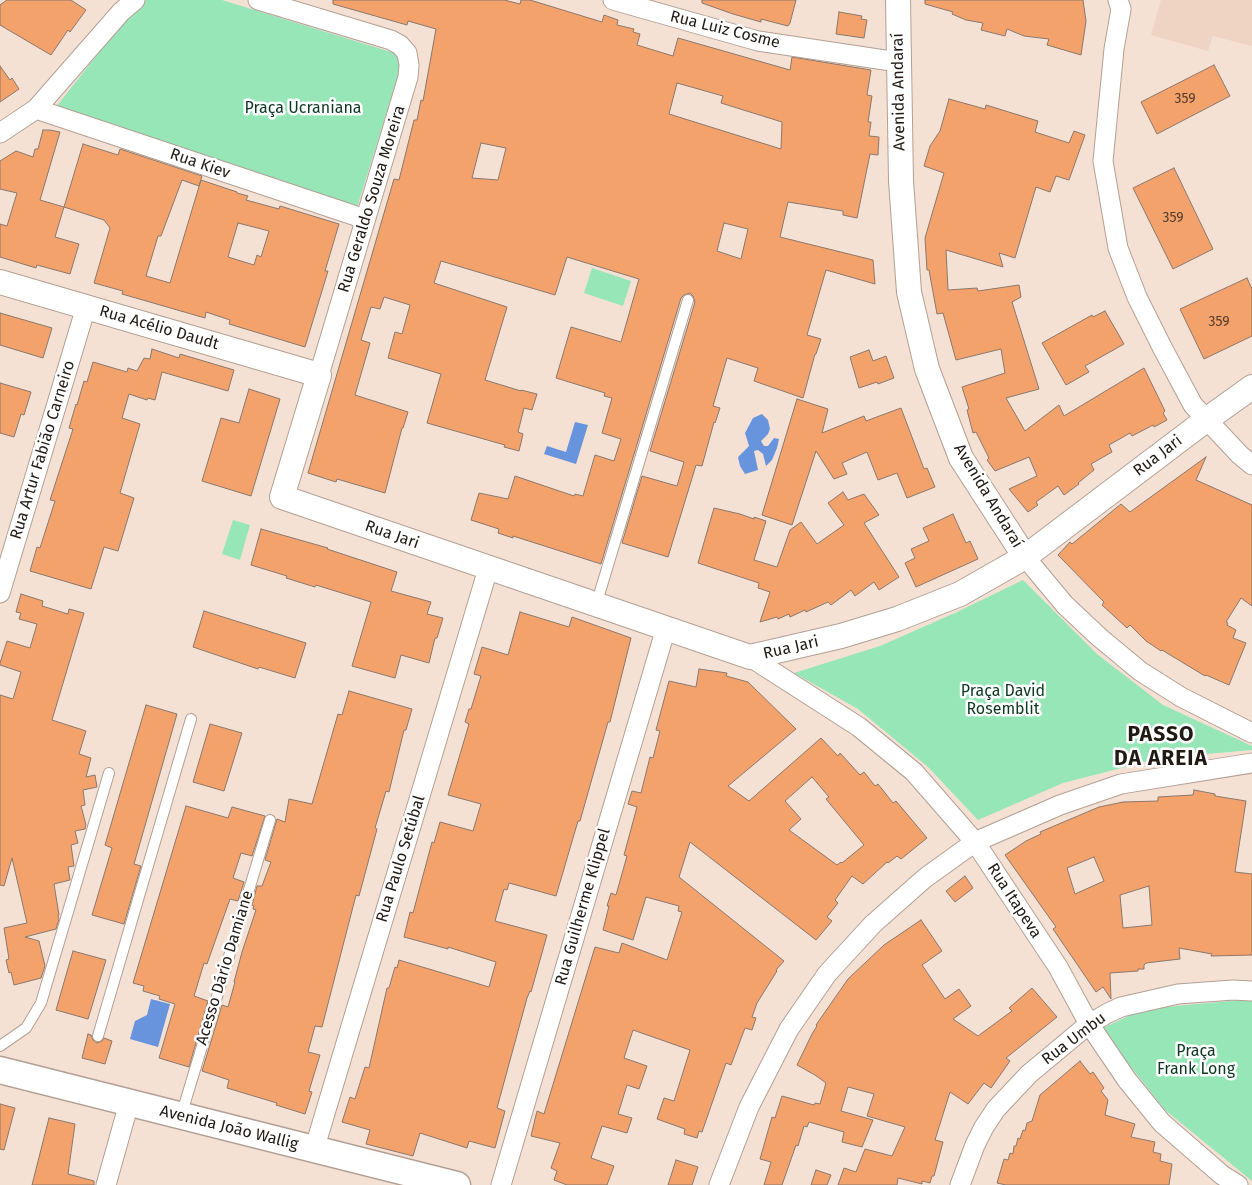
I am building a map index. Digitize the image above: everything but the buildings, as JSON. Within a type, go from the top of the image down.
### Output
[{"type":"main road","name":"Avenida João Wallig","points":[[0,1070],[83,1087],[129,1103],[457,1185]]},
{"type":"street","points":[[0,133],[36,109],[121,12],[135,0]]},
{"type":"street","name":"Rua Geraldo Souza Moreira","points":[[258,0],[391,40],[408,53],[410,65],[282,497]]},
{"type":"street","name":"Rua Luiz Cosme","points":[[613,0],[758,41],[898,62]]},
{"type":"street","name":"Avenida Andaraí","points":[[898,0],[901,180],[909,292],[927,369],[961,458],[1025,557],[1065,605],[1099,637],[1140,671],[1181,698],[1252,733]]},
{"type":"street","points":[[1118,0],[1121,9],[1114,49],[1103,161],[1118,248],[1138,297],[1193,405],[1240,455],[1252,465]]},
{"type":"street","name":"Rua Kiev","points":[[36,109],[365,220]]},
{"type":"street","name":"Rua Acélio Daudt","points":[[0,282],[319,375]]},
{"type":"street","name":"Rua Artur Fabião Carneiro","points":[[0,593],[86,307]]},
{"type":"street","name":"Rua Jari","points":[[282,497],[750,657],[841,636],[897,619],[960,594],[1025,557],[1206,420],[1252,388]]},
{"type":"street","name":"Rua Paulo Setúbal","points":[[314,1150],[488,569]]},
{"type":"street","name":"Rua Guilherme Klippel","points":[[501,1185],[666,628]]},
{"type":"street","name":"Rua Itapeva","points":[[750,657],[858,727],[914,772],[975,842],[1058,967],[1089,1024],[1127,1080],[1162,1123],[1222,1175],[1238,1185]]},
{"type":"street","points":[[719,1185],[749,1107],[789,1028],[827,974],[873,924],[925,878],[975,842],[1060,805],[1121,784],[1252,763]]},
{"type":"street","name":"Rua Umbu","points":[[960,1185],[975,1145],[996,1109],[1030,1074],[1089,1024],[1121,1007],[1178,994],[1233,990],[1252,991]]},
{"type":"street","points":[[106,1185],[129,1103]]},
{"type":"lane","points":[[596,605],[688,300]]},
{"type":"lane","points":[[98,1036],[191,719]]},
{"type":"lane","points":[[0,1046],[26,1028],[41,1003],[109,773]]},
{"type":"lane","name":"Acesso Dário Damiane","points":[[181,1116],[270,820]]},
{"type":"shaded area","points":[[1161,0],[1252,0],[1252,46],[1213,36],[1208,51],[1151,35]]},
{"type":"green space","name":"Praça Ucraniana","points":[[146,0],[222,0],[404,56],[356,211],[52,112],[131,12]]},
{"type":"green space","points":[[592,268],[631,281],[623,306],[584,293]]},
{"type":"green space","points":[[233,520],[250,525],[240,560],[222,554]]},
{"type":"green space","name":"Praça David Rosemblit","points":[[1023,580],[1097,654],[1163,705],[1252,746],[1252,750],[1160,758],[1063,783],[978,820],[928,767],[858,709],[794,673],[880,646]]},
{"type":"green space","name":"Praça Frank Long","points":[[1252,999],[1252,1181],[1165,1110],[1101,1029],[1143,1009]]},
{"type":"water","points":[[762,414],[768,420],[770,429],[761,441],[764,446],[768,446],[774,438],[779,439],[777,448],[772,460],[766,466],[763,454],[758,450],[754,451],[758,470],[745,474],[740,466],[738,457],[749,446],[745,433],[753,418]]},
{"type":"water","points":[[575,422],[588,425],[576,464],[544,454],[547,446],[566,452]]},
{"type":"water","points":[[151,999],[170,1004],[158,1047],[130,1039],[135,1021],[147,1015]]},
{"type":"district","name":"PASSO DA AREIA","points":[[1161,747]]}]
